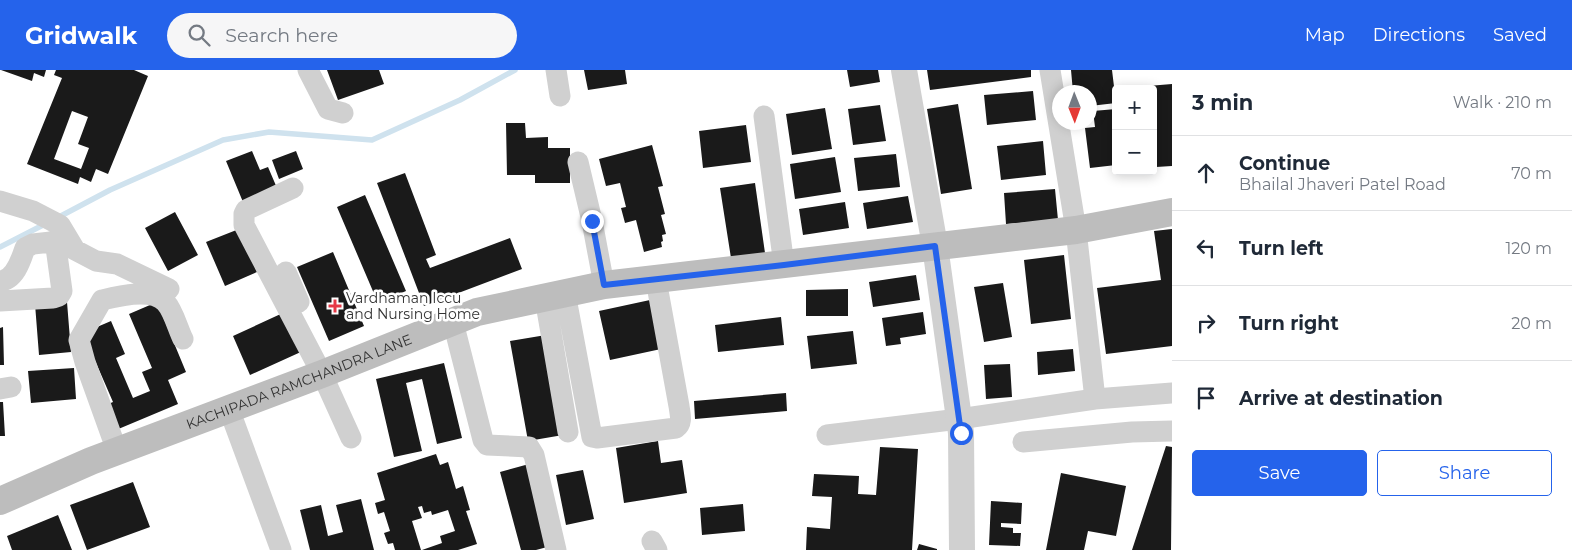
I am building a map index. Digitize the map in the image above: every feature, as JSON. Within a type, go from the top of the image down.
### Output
[{"type":"main road","name":"KACHIPADA RAMCHANDRA LANE","points":[[0,501],[117,451],[326,372],[477,312],[604,285],[1076,230],[1172,212]]},
{"type":"street","points":[[308,70],[328,109],[343,113]]},
{"type":"street","points":[[556,70],[560,96]]},
{"type":"street","points":[[904,70],[935,246],[961,433],[962,550]]},
{"type":"street","points":[[1050,70],[1076,230],[1095,399]]},
{"type":"street","points":[[764,116],[784,265]]},
{"type":"street","points":[[578,162],[604,285]]},
{"type":"street","points":[[293,188],[246,210],[244,226],[326,372]]},
{"type":"street","points":[[0,201],[33,211],[56,229],[76,250],[96,261],[117,264],[169,289]]},
{"type":"street","points":[[0,281],[5,280],[13,273],[25,248],[33,244],[52,242],[56,229]]},
{"type":"street","points":[[0,301],[59,296],[62,291],[56,229]]},
{"type":"street","points":[[286,272],[351,438]]},
{"type":"street","points":[[555,296],[592,437],[597,438],[676,428],[680,426],[681,421],[656,280]]},
{"type":"street","points":[[117,451],[84,362],[79,340],[97,308],[102,300],[127,294],[148,295],[160,298],[167,303],[183,339]]},
{"type":"street","points":[[555,296],[568,432]]},
{"type":"street","points":[[453,322],[482,440],[487,445],[529,448],[534,455],[556,550]]},
{"type":"street","points":[[827,435],[959,419],[1095,399],[1172,393]]},
{"type":"street","points":[[234,407],[256,450]]},
{"type":"street","points":[[234,407],[281,550]]},
{"type":"street","points":[[1023,442],[1132,432],[1172,431]]},
{"type":"building","points":[[1,70],[46,70],[44,77],[34,73],[32,81]]},
{"type":"building","points":[[56,70],[134,70],[148,76],[108,174],[96,169],[91,182],[80,177],[78,184],[27,164],[62,78],[54,75]],"holes":[[[72,111],[88,117],[78,144],[89,148],[81,169],[54,159]]]},
{"type":"building","points":[[327,70],[379,70],[384,84],[338,100]]},
{"type":"building","points":[[584,70],[625,70],[627,84],[588,90]]},
{"type":"building","points":[[847,70],[878,70],[880,82],[850,87]]},
{"type":"building","points":[[927,70],[1031,70],[1031,77],[930,90]]},
{"type":"building","points":[[1071,70],[1112,70],[1114,85],[1112,85],[1112,103],[1097,105],[1097,85],[1072,85]]},
{"type":"building","points":[[1172,84],[1172,166],[1157,167],[1157,85]]},
{"type":"building","points":[[1033,91],[1036,120],[987,125],[984,95]]},
{"type":"building","points":[[958,104],[972,189],[941,194],[927,109]]},
{"type":"building","points":[[880,105],[886,141],[853,145],[848,109]]},
{"type":"building","points":[[825,108],[832,149],[792,155],[786,114]]},
{"type":"building","points":[[1112,109],[1112,165],[1090,168],[1085,130],[1097,130],[1097,111]]},
{"type":"building","points":[[506,123],[525,123],[526,138],[548,137],[548,148],[570,148],[570,183],[535,183],[535,175],[507,175]]},
{"type":"building","points":[[746,125],[751,162],[703,168],[699,131]]},
{"type":"building","points":[[1043,141],[1046,175],[1001,180],[997,146]]},
{"type":"building","points":[[652,145],[663,186],[658,187],[665,214],[661,215],[666,234],[662,235],[662,247],[644,252],[636,220],[625,223],[621,208],[626,207],[620,183],[606,186],[599,159]]},
{"type":"building","points":[[252,151],[260,170],[268,167],[277,188],[243,202],[226,161]]},
{"type":"building","points":[[296,151],[303,169],[279,179],[272,160]]},
{"type":"building","points":[[896,154],[900,187],[858,191],[854,158]]},
{"type":"building","points":[[835,157],[841,192],[795,199],[790,164]]},
{"type":"building","points":[[405,173],[436,255],[426,259],[430,268],[510,238],[522,269],[424,306],[377,183]]},
{"type":"building","points":[[755,183],[765,253],[731,258],[720,188]]},
{"type":"building","points":[[1055,189],[1058,220],[1006,224],[1004,193]]},
{"type":"building","points":[[365,195],[406,291],[378,303],[337,207]]},
{"type":"building","points":[[908,196],[913,222],[867,229],[863,203]]},
{"type":"building","points":[[845,202],[849,228],[803,235],[799,209]]},
{"type":"building","points":[[175,212],[198,255],[168,271],[145,228]]},
{"type":"building","points":[[239,229],[257,272],[225,286],[206,242]]},
{"type":"building","points":[[1172,229],[1172,346],[1106,354],[1097,288],[1161,280],[1154,231]]},
{"type":"building","points":[[333,252],[364,326],[329,341],[297,267]]},
{"type":"building","points":[[1064,255],[1071,319],[1031,324],[1024,260]]},
{"type":"building","points":[[916,275],[920,300],[873,307],[869,282]]},
{"type":"building","points":[[1003,283],[1012,337],[984,342],[974,287]]},
{"type":"building","points":[[848,289],[848,316],[806,316],[806,290]]},
{"type":"building","points":[[650,300],[661,349],[610,360],[599,311]]},
{"type":"building","points":[[67,302],[71,352],[39,355],[35,304]]},
{"type":"building","points":[[157,302],[186,372],[168,380],[178,404],[116,430],[106,405],[113,402],[83,333],[111,321],[125,354],[116,358],[133,398],[150,391],[142,372],[152,368],[129,314]]},
{"type":"building","points":[[285,312],[303,351],[250,375],[233,336]]},
{"type":"building","points":[[923,312],[926,334],[900,338],[901,344],[886,346],[882,318]]},
{"type":"building","points":[[781,317],[784,345],[718,352],[715,325]]},
{"type":"building","points":[[3,327],[4,365],[0,365],[0,328]]},
{"type":"building","points":[[853,331],[857,364],[811,369],[807,336]]},
{"type":"building","points":[[546,335],[563,435],[528,441],[510,341]]},
{"type":"building","points":[[1073,349],[1075,371],[1038,375],[1037,352]]},
{"type":"building","points":[[444,363],[462,438],[437,444],[422,379],[406,383],[422,451],[394,457],[376,379]]},
{"type":"building","points":[[1010,364],[1012,397],[986,399],[984,365]]},
{"type":"building","points":[[74,368],[76,399],[31,403],[28,371]]},
{"type":"building","points":[[786,393],[787,411],[695,419],[694,401]]},
{"type":"building","points":[[0,402],[3,402],[5,436],[0,436]]},
{"type":"building","points":[[658,441],[661,463],[682,460],[687,493],[624,503],[616,448]]},
{"type":"building","points":[[1166,446],[1172,447],[1171,550],[1132,550]]},
{"type":"building","points":[[880,447],[918,449],[912,550],[806,550],[807,527],[830,529],[832,497],[812,496],[814,474],[859,476],[858,494],[876,495]]},
{"type":"building","points":[[436,454],[440,465],[448,462],[456,489],[463,486],[470,510],[466,511],[477,544],[458,550],[422,550],[442,543],[440,536],[455,531],[448,510],[432,515],[431,511],[424,513],[422,506],[418,507],[422,518],[412,521],[421,550],[395,550],[393,543],[388,544],[384,533],[390,531],[384,512],[378,514],[375,503],[385,500],[377,473]]},
{"type":"building","points":[[529,464],[551,546],[536,550],[521,550],[500,472]]},
{"type":"building","points":[[583,470],[594,519],[566,525],[556,475]]},
{"type":"building","points":[[1061,473],[1126,486],[1116,536],[1088,531],[1084,550],[1046,550]]},
{"type":"building","points":[[133,482],[150,527],[87,550],[70,505]]},
{"type":"building","points":[[361,499],[374,550],[310,550],[300,510],[321,505],[328,536],[343,532],[336,505]]},
{"type":"building","points":[[991,501],[1022,503],[1021,524],[1001,523],[1001,527],[1013,528],[1013,533],[1021,533],[1020,546],[989,545]]},
{"type":"building","points":[[743,504],[745,531],[702,535],[700,508]]},
{"type":"building","points":[[58,515],[72,550],[12,550],[7,536]]},
{"type":"building","points":[[919,544],[937,549],[937,550],[917,550]]},
{"type":"waterway","points":[[57,218],[110,190],[223,140],[269,132],[372,140],[460,100],[515,70]]},
{"type":"waterway","points":[[0,247],[47,223]]},
{"type":"place","name":"Vardhaman Iccu and Nursing Home","points":[[335,306]]},
{"type":"route","points":[[592,221],[604,285],[935,246],[961,433]]}]
